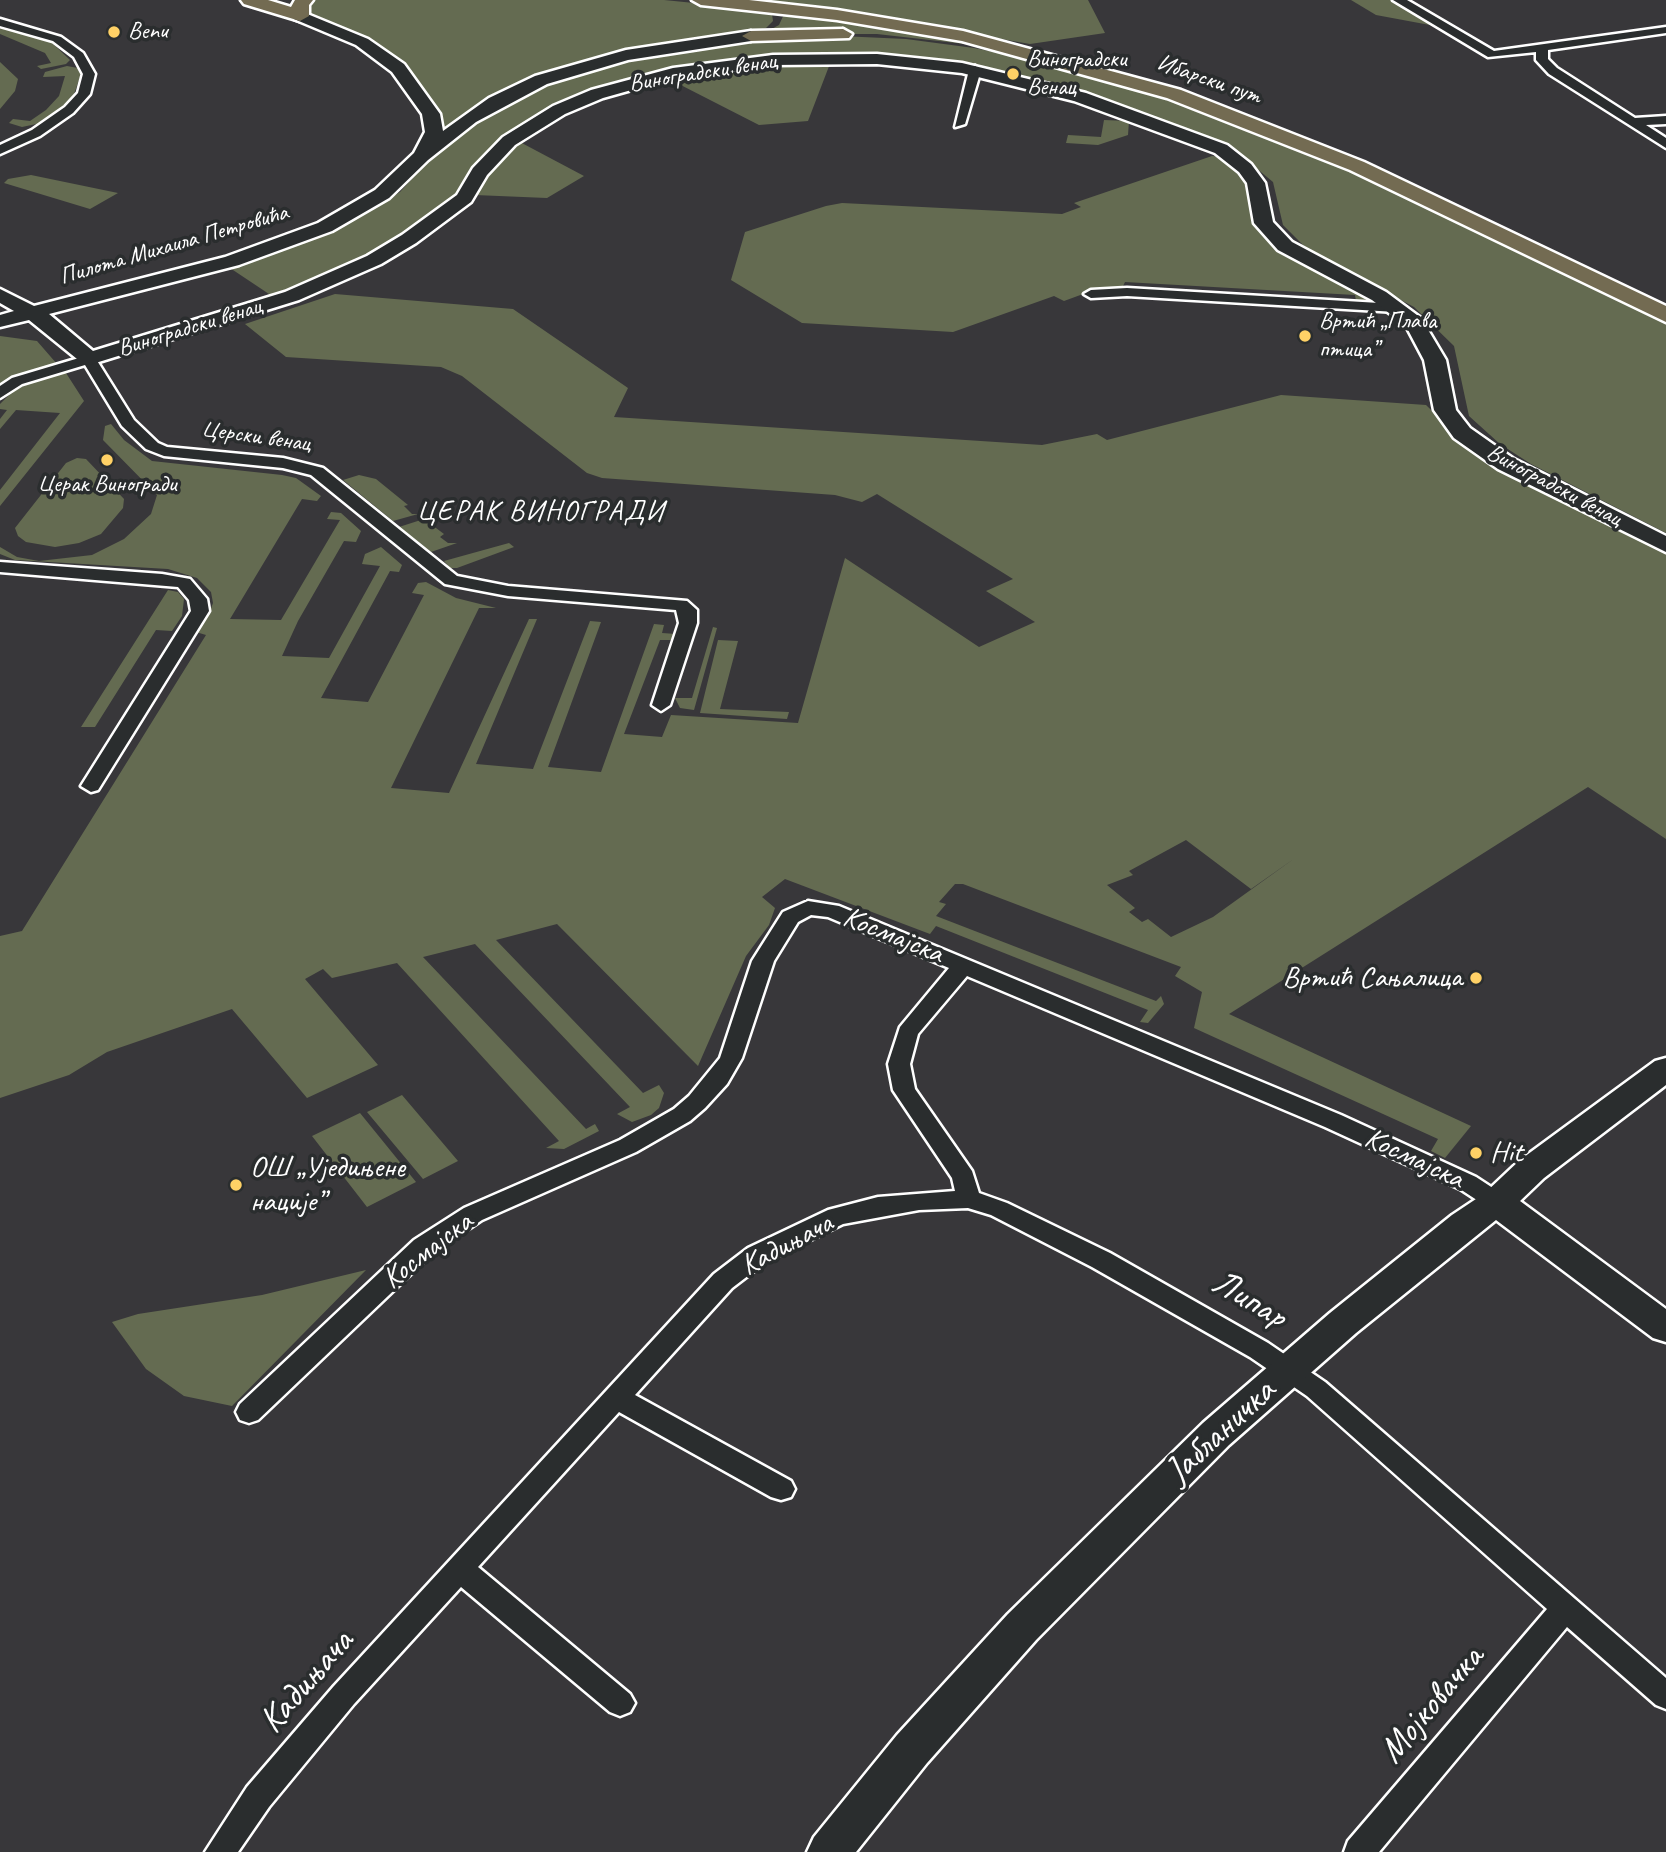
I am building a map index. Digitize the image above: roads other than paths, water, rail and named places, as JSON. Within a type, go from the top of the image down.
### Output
[{"type":"main road","points":[[250,0],[302,8]]},
{"type":"main road","name":"Ибарски пут","points":[[701,0],[902,25],[1038,54],[1174,94],[1324,151],[1666,315]]},
{"type":"main road","points":[[751,36],[779,20],[781,15],[768,7]]},
{"type":"main road","points":[[751,36],[873,35],[1038,54]]},
{"type":"street","points":[[1399,0],[1492,55],[1666,30]]},
{"type":"street","name":"Пилота Михаила Петровића","points":[[302,8],[362,41],[398,68],[431,114],[433,132],[422,156]]},
{"type":"street","points":[[0,22],[57,40],[79,55],[89,74],[83,94],[69,110],[36,133],[0,150]]},
{"type":"street","name":"Пилота Михаила Петровића","points":[[0,321],[232,261],[304,236],[382,194],[422,156],[495,102],[555,75],[626,55],[751,36]]},
{"type":"street","points":[[1542,47],[1542,60],[1553,71],[1666,144]]},
{"type":"street","name":"Виноградски венац","points":[[89,359],[292,296],[374,260],[409,239],[464,198],[479,172],[509,141],[531,124],[597,94],[673,73],[773,60],[877,59],[975,70],[1080,97],[1221,149],[1245,168],[1256,183],[1264,223],[1285,246],[1396,308],[1414,322],[1430,347],[1445,410],[1462,433],[1506,464],[1666,545]]},
{"type":"street","points":[[959,124],[975,70]]},
{"type":"street","points":[[1633,122],[1666,120]]},
{"type":"street","points":[[1091,294],[1120,292],[1396,308]]},
{"type":"street","name":"Церски венац","points":[[0,295],[33,312],[89,359],[128,423],[152,446],[164,451],[283,463],[317,471],[451,580],[508,592],[681,605],[688,610],[688,623],[661,705]]},
{"type":"street","points":[[0,393],[17,381],[89,359]]},
{"type":"street","points":[[0,567],[162,579],[184,583],[198,599],[200,611],[91,786]]},
{"type":"street","name":"Космајска","points":[[249,1412],[433,1241],[472,1214],[651,1134],[697,1102],[719,1078],[731,1058],[764,961],[790,917],[808,908],[832,911],[964,965],[1333,1121],[1456,1177],[1497,1202],[1666,1328]]},
{"type":"street","points":[[964,965],[908,1032],[899,1064],[904,1090],[964,1177],[968,1199]]},
{"type":"street","name":"Јабланичка","points":[[829,1852],[912,1749],[1022,1627],[1216,1434],[1464,1224],[1497,1202],[1585,1126],[1666,1069]]},
{"type":"street","name":"Липар","points":[[968,1199],[999,1209],[1101,1260],[1215,1322],[1289,1370],[1316,1390],[1666,1696]]},
{"type":"street","name":"Кадињача","points":[[220,1852],[258,1797],[335,1705],[723,1280],[757,1255],[837,1216],[868,1208],[919,1201],[968,1199]]},
{"type":"street","points":[[617,1398],[781,1489]]},
{"type":"street","points":[[459,1568],[620,1703]]},
{"type":"street","name":"Мојковачка","points":[[1359,1852],[1565,1609]]},
{"type":"place","name":"Benu","points":[[114,32]]},
{"type":"place","name":"Виноградски Венац","points":[[1013,74]]},
{"type":"place","name":"Вртић „Плава птица”","points":[[1305,336]]},
{"type":"place","name":"Церак Виногради","points":[[107,460]]},
{"type":"place","name":"Вртић Сањалица","points":[[1476,978]]},
{"type":"place","name":"Hit","points":[[1476,1153]]},
{"type":"place","name":"ОШ „Уједињене нације”","points":[[236,1185]]},
{"type":"district","name":"ЦЕРАК ВИНОГРАДИ","points":[[541,513]]}]
